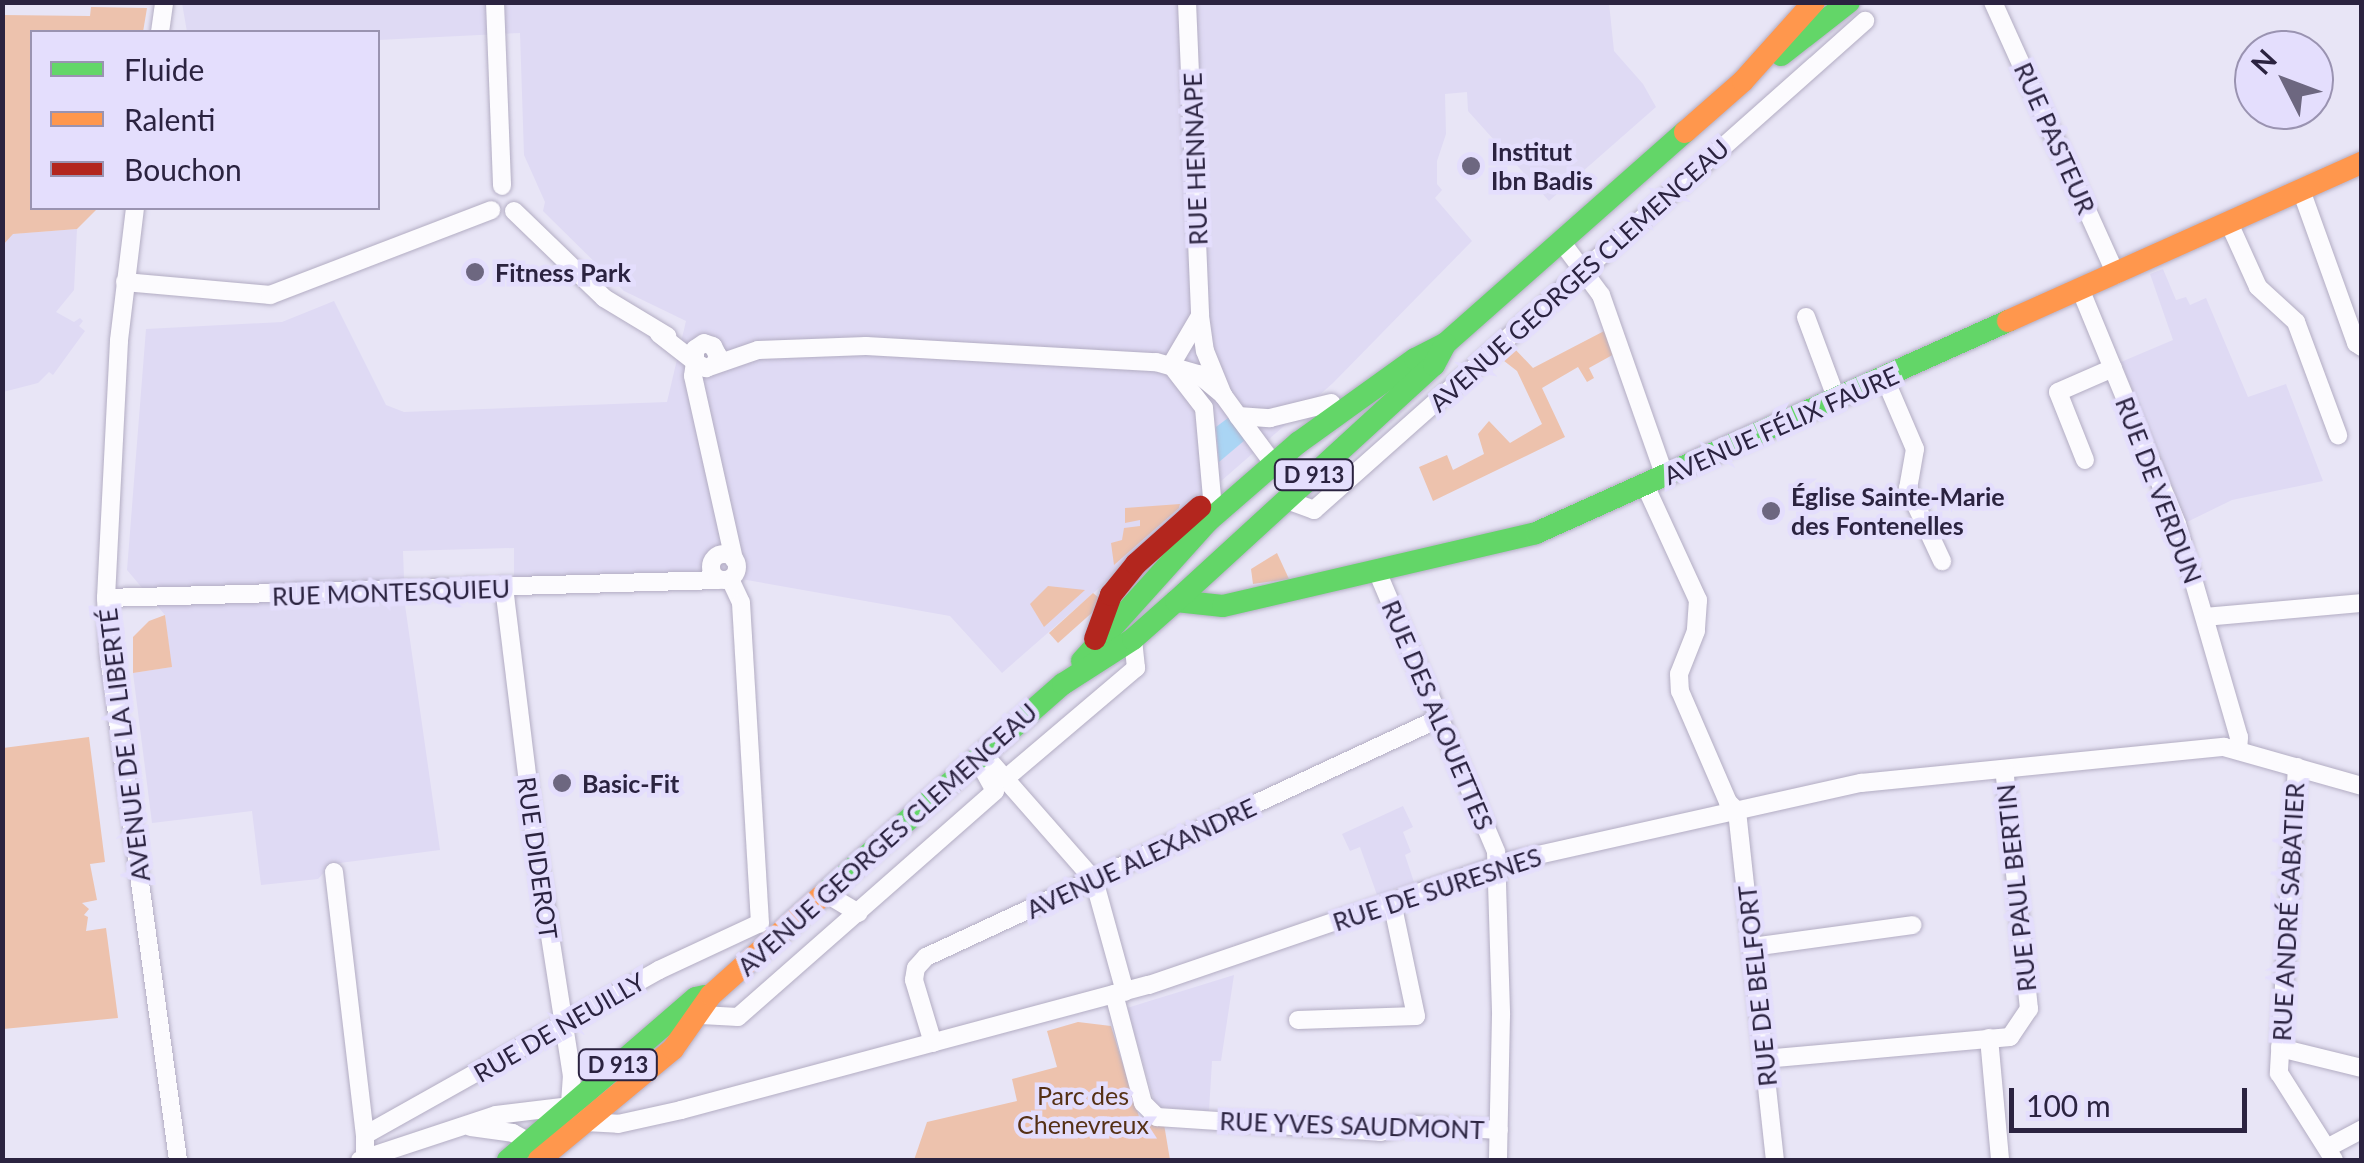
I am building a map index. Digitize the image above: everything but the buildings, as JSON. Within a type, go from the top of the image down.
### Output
[{"type":"main road","name":"AVENUE GEORGES CLEMENCEAU","points":[[1093,647],[1111,596],[1136,564],[1212,497],[1444,344],[1742,81],[1814,2]]},
{"type":"main road","name":"AVENUE GEORGES CLEMENCEAU","points":[[1742,81],[1816,32],[1849,2]]},
{"type":"main road","name":"AVENUE FÉLIX FAURE","points":[[1149,589],[1176,601],[1223,606],[1536,532],[2362,163]]},
{"type":"main road","name":"AVENUE GEORGES CLEMENCEAU","points":[[508,1160],[539,1152],[578,1114],[673,1049],[767,931],[826,893],[1064,684],[1133,639],[1434,365],[1444,344]]},
{"type":"main road","name":"AVENUE GEORGES CLEMENCEAU","points":[[1064,684],[1093,647],[1269,458],[1331,403],[1360,398]]},
{"type":"main road","points":[[1176,601],[1198,559],[1272,484],[1269,458]]},
{"type":"main road","points":[[1136,564],[1149,589]]},
{"type":"street","points":[[160,30],[164,2]]},
{"type":"street","points":[[495,2],[502,186]]},
{"type":"street","name":"RUE HENNAPE","points":[[1187,2],[1200,316],[1206,351],[1223,395],[1269,458]]},
{"type":"street","name":"RUE PASTEUR","points":[[1993,2],[2116,274]]},
{"type":"street","name":"AVENUE GEORGES CLEMENCEAU","points":[[1287,500],[1314,510],[1865,21]]},
{"type":"street","points":[[492,210],[490,193],[502,186]]},
{"type":"street","points":[[502,186],[516,193],[514,211]]},
{"type":"street","points":[[2301,190],[2356,343],[2362,347]]},
{"type":"street","name":"AVENUE DE LA LIBERTÉ","points":[[135,210],[124,282],[106,598],[109,656],[178,1160]]},
{"type":"street","points":[[124,282],[270,295],[492,210],[504,215],[514,211]]},
{"type":"street","points":[[514,211],[604,298],[694,355],[866,346],[1171,364],[1198,374],[1223,395]]},
{"type":"street","points":[[2229,223],[2258,286],[2296,322],[2338,435]]},
{"type":"street","points":[[1561,241],[1602,295],[1655,481],[1698,600],[1696,632],[1679,674],[1684,704],[1728,802],[1736,811]]},
{"type":"street","name":"RUE DE VERDUN","points":[[2081,291],[2178,524],[2239,737],[2238,750]]},
{"type":"street","points":[[1171,364],[1200,316]]},
{"type":"street","points":[[1806,316],[1837,400]]},
{"type":"street","points":[[694,355],[725,520],[722,568],[741,602],[767,931]]},
{"type":"street","points":[[1171,364],[1204,408],[1212,497]]},
{"type":"street","points":[[2084,460],[2058,392],[2113,368]]},
{"type":"street","points":[[1885,379],[1916,448],[1908,488],[1942,562]]},
{"type":"street","points":[[1238,416],[1270,418],[1331,403]]},
{"type":"street","name":"RUE MONTESQUIEU","points":[[106,598],[676,580],[722,568]]},
{"type":"street","name":"RUE DES ALOUETTES","points":[[1377,571],[1498,865],[1498,1160]]},
{"type":"street","name":"RUE DIDEROT","points":[[504,587],[578,1114]]},
{"type":"street","points":[[2205,617],[2362,603]]},
{"type":"street","name":"AVENUE GEORGES CLEMENCEAU","points":[[1005,779],[1136,668],[1133,639]]},
{"type":"street","name":"AVENUE ALEXANDRE","points":[[933,1043],[914,980],[916,968],[926,957],[1440,718]]},
{"type":"street","name":"RUE DE SURESNES","points":[[362,1160],[471,1127],[496,1115],[578,1114],[618,1124],[681,1110],[1120,993],[1498,865],[1860,783],[2224,747],[2362,786]]},
{"type":"street","points":[[980,756],[1094,880]]},
{"type":"street","name":"AVENUE GEORGES CLEMENCEAU","points":[[706,1005],[738,1018],[995,791],[980,756]]},
{"type":"street","name":"RUE ANDRÉ SABATIER","points":[[2296,767],[2279,1073],[2330,1154]]},
{"type":"street","name":"RUE PAUL BERTIN","points":[[1989,1038],[2010,1037],[2029,1009],[2004,769]]},
{"type":"street","name":"RUE DE BELFORT","points":[[1736,811],[1775,1160]]},
{"type":"street","points":[[334,872],[364,1134],[362,1160]]},
{"type":"street","name":"RUE YVES SAUDMONT","points":[[1094,880],[1143,1104],[1157,1117],[1380,1132],[1414,1125],[1499,1130]]},
{"type":"street","points":[[826,893],[858,913]]},
{"type":"street","points":[[1298,1020],[1416,1016],[1392,902]]},
{"type":"street","points":[[1752,947],[1913,925]]},
{"type":"street","name":"RUE DE NEUILLY","points":[[364,1134],[659,970],[767,931]]},
{"type":"street","points":[[1764,1059],[1989,1038],[2000,1160]]},
{"type":"street","points":[[2280,1048],[2362,1068]]},
{"type":"street","points":[[471,1127],[512,1133],[539,1152]]},
{"type":"street","points":[[2330,1154],[2362,1129]]},
{"type":"shaded area","points":[[182,3],[1609,3],[1614,51],[1643,84],[1656,107],[1549,201],[1468,111],[1467,92],[1445,94],[1446,134],[1437,161],[1437,184],[1442,190],[1435,198],[1472,241],[1333,383],[1002,673],[950,616],[741,579],[514,580],[514,548],[403,551],[405,605],[440,850],[332,864],[318,879],[261,885],[252,811],[152,823],[133,673],[171,667],[165,615],[127,570],[146,329],[282,322],[334,301],[386,405],[404,412],[667,402],[686,321],[624,291],[543,211],[545,202],[524,155],[520,33],[380,40],[380,30],[187,30]]},
{"type":"shaded area","points":[[77,229],[74,290],[56,312],[74,322],[80,318],[83,321],[79,326],[85,331],[53,375],[49,372],[38,383],[3,392],[3,245],[12,234]]},
{"type":"shaded area","points":[[2163,269],[2176,300],[2186,297],[2190,305],[2206,298],[2248,397],[2286,384],[2323,481],[2232,500],[2187,522],[2121,362],[2173,340],[2150,274]]},
{"type":"shaded area","points":[[1403,806],[1413,827],[1403,832],[1411,852],[1405,855],[1414,882],[1377,895],[1360,847],[1350,851],[1342,834]]},
{"type":"shaded area","points":[[1234,975],[1221,1061],[1212,1061],[1209,1111],[1156,1107],[1127,1008]]},
{"type":"green space","points":[[91,7],[147,8],[143,30],[30,30],[30,210],[96,210],[77,229],[13,234],[3,245],[3,15],[90,16]]},
{"type":"green space","points":[[1608,329],[1616,353],[1589,368],[1594,378],[1587,382],[1578,367],[1542,388],[1565,437],[1433,501],[1419,467],[1447,455],[1453,470],[1484,454],[1478,434],[1489,421],[1510,443],[1542,424],[1517,371],[1499,357],[1513,347],[1533,368]]},
{"type":"green space","points":[[1180,504],[1114,565],[1111,543],[1122,540],[1124,528],[1140,526],[1140,520],[1125,523],[1125,508]]},
{"type":"green space","points":[[1277,553],[1289,579],[1253,584],[1251,569]]},
{"type":"green space","points":[[1048,586],[1085,590],[1044,627],[1030,604]]},
{"type":"green space","points":[[1093,593],[1104,602],[1058,643],[1049,633]]},
{"type":"green space","points":[[165,615],[172,667],[133,673],[133,637],[149,621]]},
{"type":"green space","points":[[89,737],[105,862],[90,864],[97,900],[82,903],[89,909],[84,915],[88,917],[86,931],[106,928],[118,1018],[3,1029],[3,748]]},
{"type":"green space","name":"Parc des Chenevreux","points":[[1078,1022],[1111,1026],[1141,1123],[1164,1124],[1170,1160],[914,1160],[927,1122],[1017,1101],[1012,1079],[1057,1067],[1047,1031]]},
{"type":"water","points":[[1228,418],[1245,440],[1219,462],[1216,427]]},
{"type":"traffic: fast","points":[[1781,55],[1849,2]]},
{"type":"traffic: fast","points":[[1082,661],[1207,522],[1298,443],[1415,359],[1445,344],[1685,132]]},
{"type":"traffic: fast","points":[[1176,601],[1223,606],[1536,533],[2008,321]]},
{"type":"traffic: fast","points":[[826,892],[1063,684],[1133,639],[1176,601],[1434,365],[1445,344]]},
{"type":"traffic: fast","points":[[508,1160],[696,998],[705,996]]},
{"type":"traffic: slow","points":[[1685,132],[1743,81],[1814,2]]},
{"type":"traffic: slow","points":[[2008,321],[2362,163]]},
{"type":"traffic: slow","points":[[539,1160],[673,1049],[711,995],[826,892]]},
{"type":"traffic: jam","points":[[1095,639],[1111,595],[1136,564],[1200,507]]},
{"type":"place","name":"Institut Ibn Badis","points":[[1471,166]]},
{"type":"place","name":"Fitness Park","points":[[475,272]]},
{"type":"place","name":"Église Sainte-Marie des Fontenelles","points":[[1771,511]]},
{"type":"place","name":"Basic-Fit","points":[[562,783]]}]
